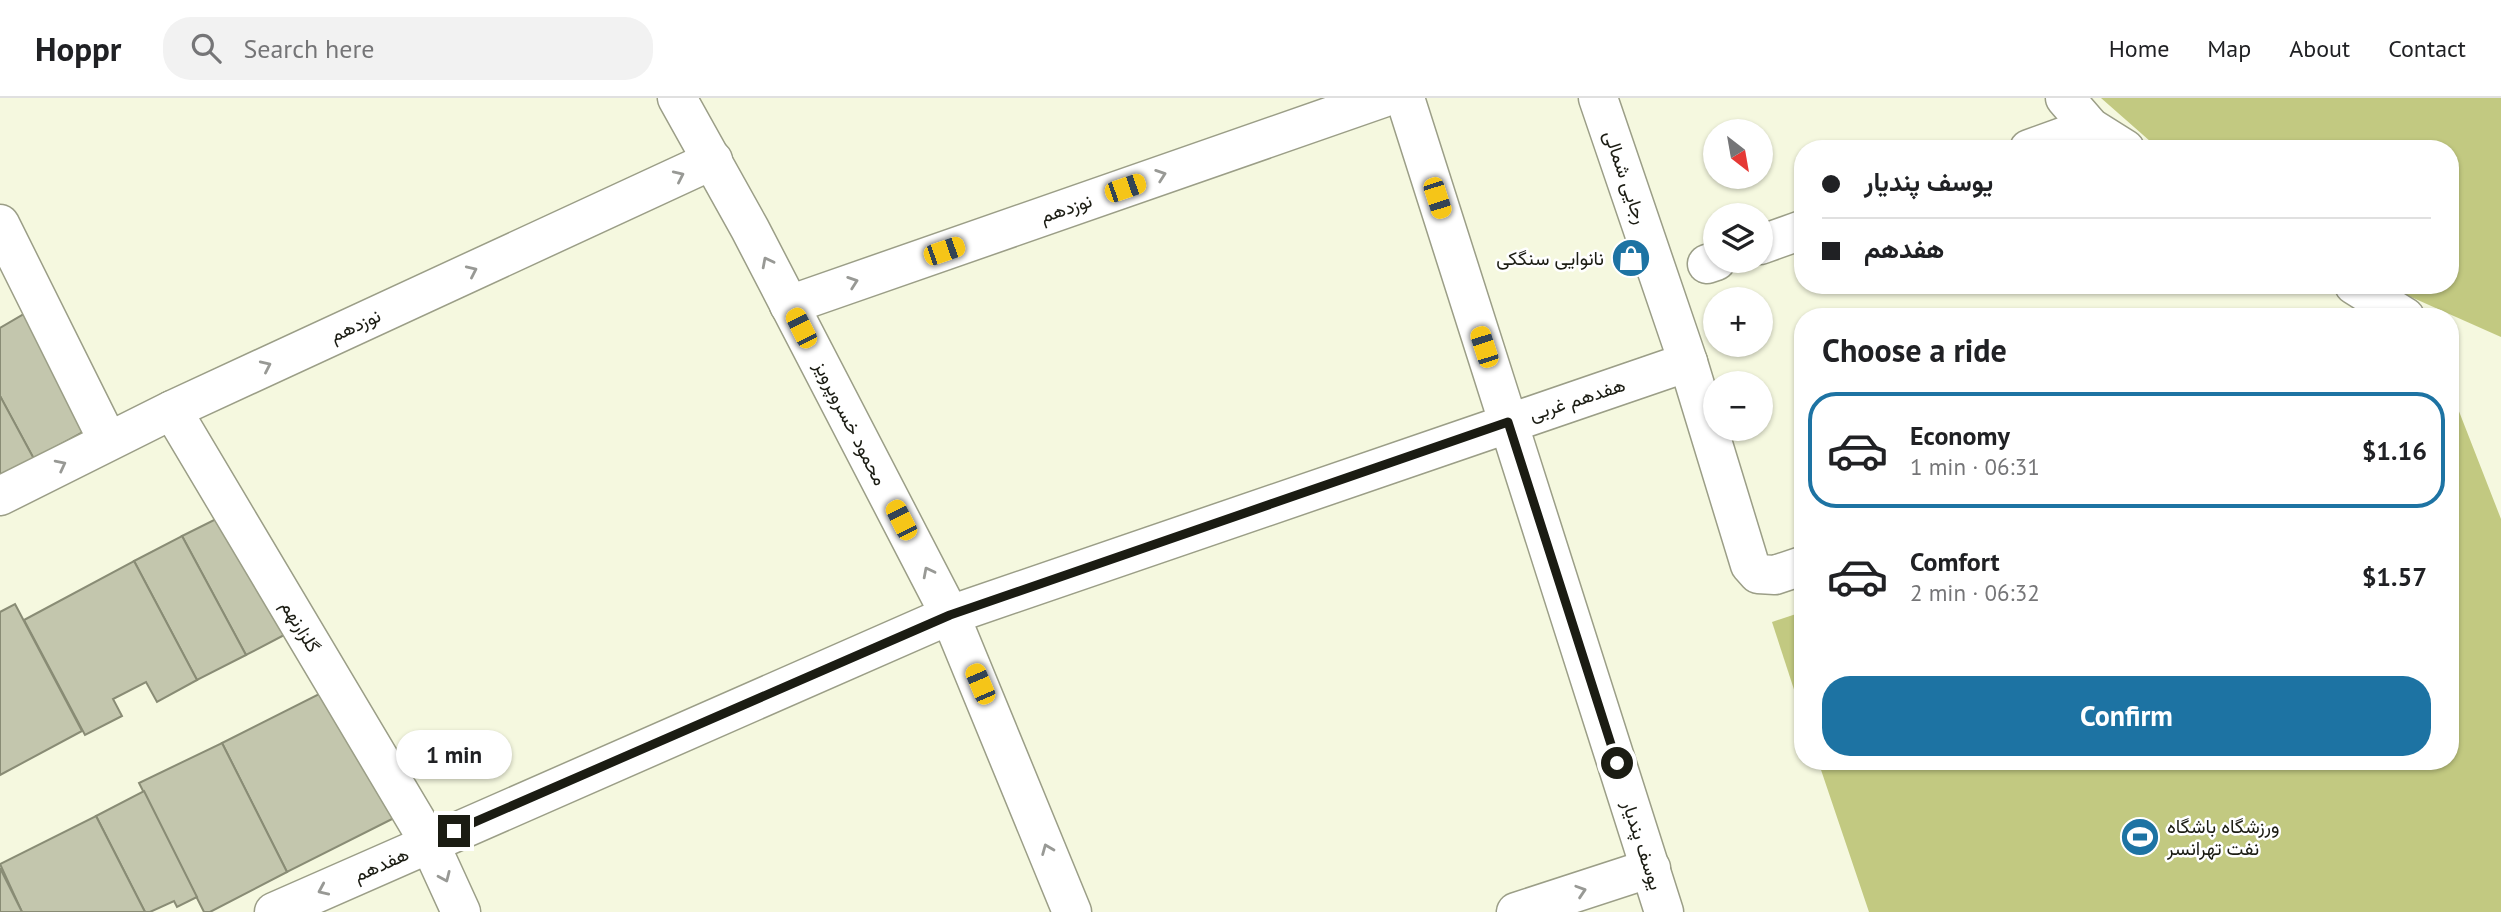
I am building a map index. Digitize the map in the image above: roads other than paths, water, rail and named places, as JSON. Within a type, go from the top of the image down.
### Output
[{"type":"street","name":"محمود خسروپرویز","points":[[677,98],[713,160],[950,615],[1072,912]]},
{"type":"street","name":"نوزدهم","points":[[789,304],[1383,98]]},
{"type":"street","name":"یوسف پندیار","points":[[1405,98],[1664,912]]},
{"type":"street","name":"رجایی شمالی","points":[[1598,98],[1688,362],[1750,565],[1758,574],[1774,575],[1794,569]]},
{"type":"street","points":[[2064,98],[2090,127],[2111,140]]},
{"type":"street","points":[[2054,140],[2090,127]]},
{"type":"street","name":"نوزدهم","points":[[0,496],[172,410],[713,160]]},
{"type":"street","points":[[0,224],[108,441]]},
{"type":"street","points":[[1773,240],[1794,233]]},
{"type":"street","points":[[2368,294],[2391,308]]},
{"type":"street","name":"هفدهم غربی","points":[[950,615],[1688,362]]},
{"type":"street","name":"گلزارنهم","points":[[172,410],[429,842],[461,912]]},
{"type":"street","name":"هفدهم","points":[[274,912],[950,615]]},
{"type":"street","points":[[1516,912],[1651,868]]},
{"type":"place","name":"نانوایی سنگکی","points":[[1631,258]]},
{"type":"place","name":"ورزشگاه باشگاه نفت تهرانسر","points":[[2140,837]]}]
